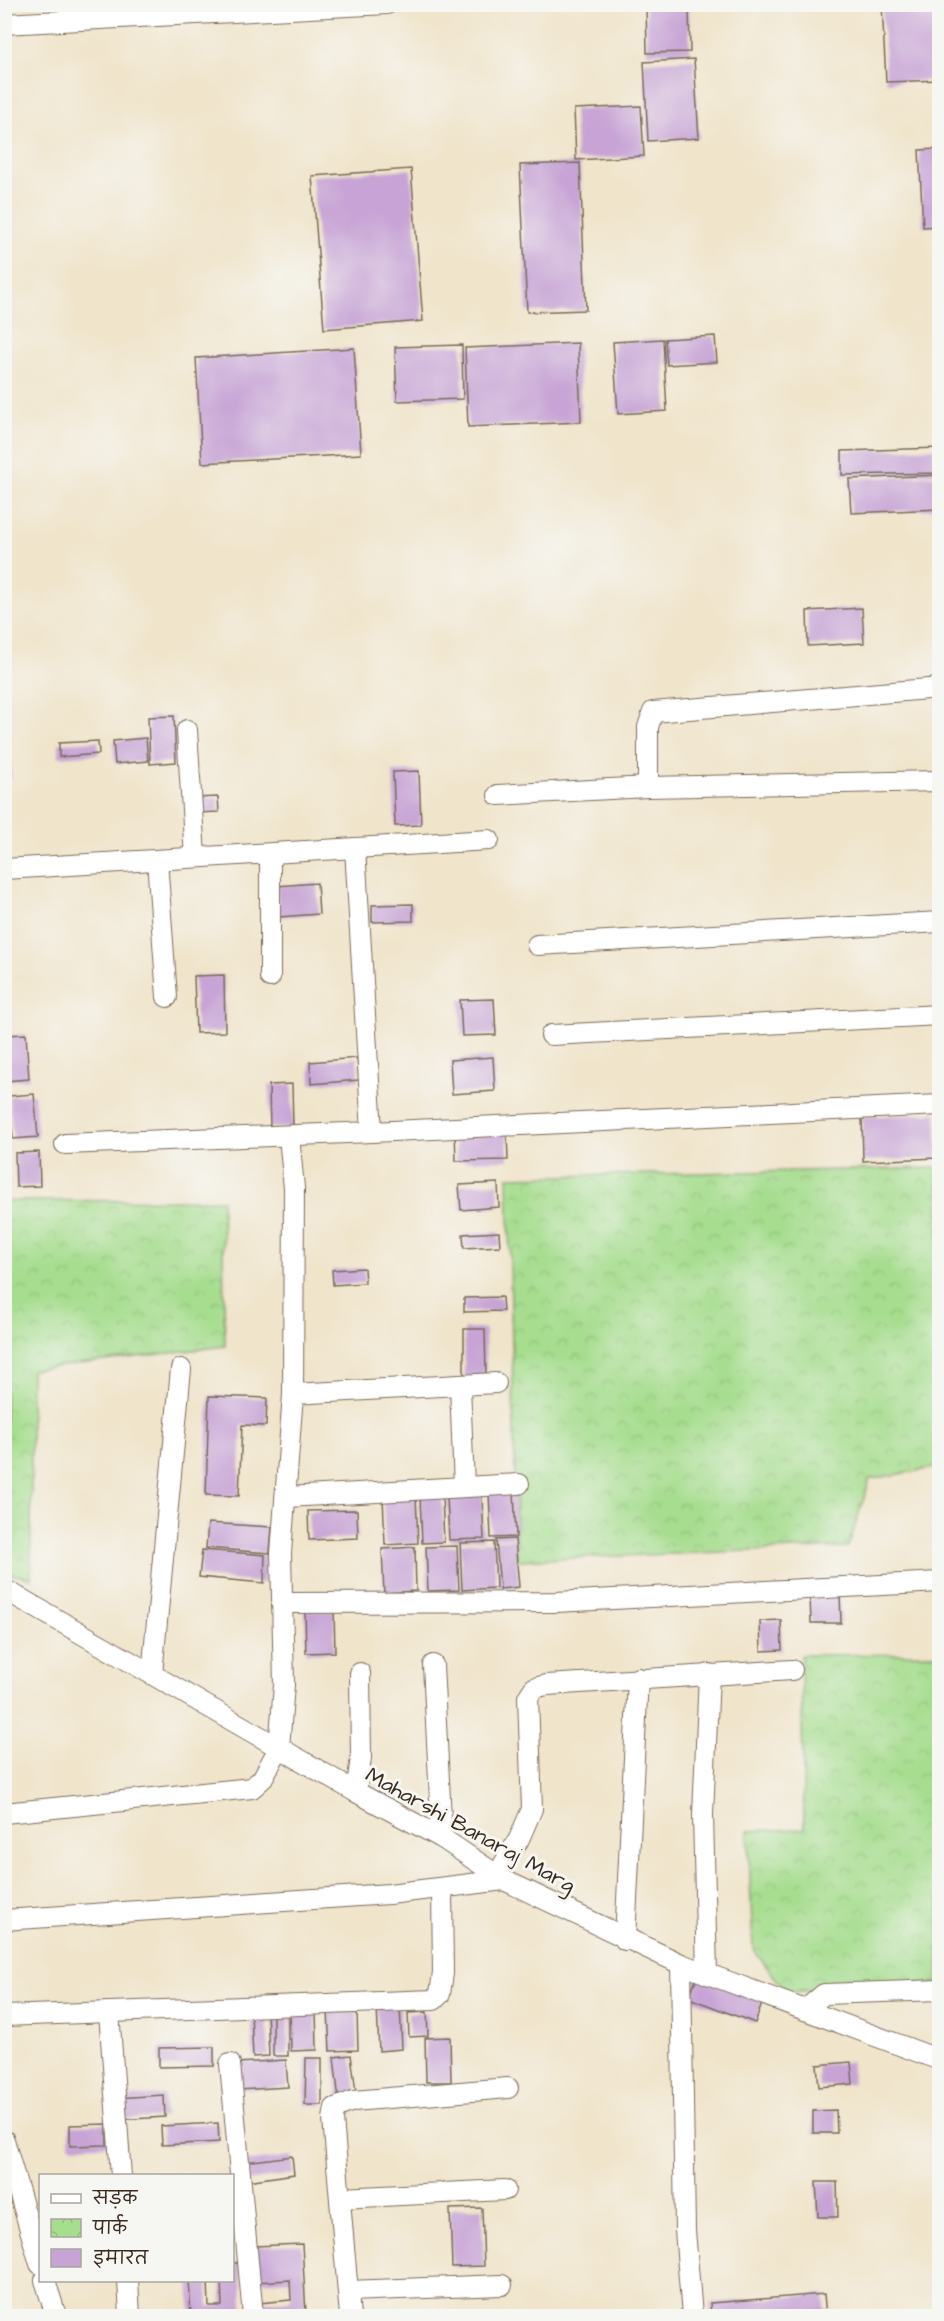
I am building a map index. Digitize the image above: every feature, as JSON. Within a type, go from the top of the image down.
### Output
[{"type":"street","points":[[4,24],[387,4]]},
{"type":"street","points":[[648,787],[648,727],[653,712],[939,688]]},
{"type":"street","points":[[187,730],[195,857]]},
{"type":"street","points":[[498,795],[648,787],[939,781]]},
{"type":"street","points":[[4,869],[195,857],[270,855],[489,840]]},
{"type":"street","points":[[356,848],[372,1132]]},
{"type":"street","points":[[270,855],[270,977]]},
{"type":"street","points":[[157,860],[167,997]]},
{"type":"street","points":[[537,945],[939,922]]},
{"type":"street","points":[[551,1035],[939,1015]]},
{"type":"street","points":[[65,1144],[289,1136],[939,1105]]},
{"type":"street","points":[[4,1814],[252,1788],[262,1779],[279,1748],[284,1685],[282,1553],[293,1394],[294,1188],[289,1136]]},
{"type":"street","points":[[152,1674],[181,1369]]},
{"type":"street","points":[[293,1394],[496,1383]]},
{"type":"street","points":[[460,1384],[464,1486]]},
{"type":"street","points":[[287,1497],[519,1484]]},
{"type":"street","points":[[282,1603],[556,1602],[939,1582]]},
{"type":"street","name":"Maharshi Banaraj Marg","points":[[4,1589],[356,1792],[442,1838],[501,1878],[625,1940],[681,1964],[939,2060]]},
{"type":"street","points":[[433,1665],[442,1838]]},
{"type":"street","points":[[4,1920],[389,1894],[501,1878],[532,1809],[528,1697],[534,1688],[638,1678],[792,1670]]},
{"type":"street","points":[[356,1792],[361,1758],[360,1673]]},
{"type":"street","points":[[707,1974],[703,1815],[709,1674]]},
{"type":"street","points":[[625,1940],[638,1678]]},
{"type":"street","points":[[4,2016],[434,2000],[440,1994],[443,1972],[442,1888]]},
{"type":"street","points":[[681,1964],[685,2230],[692,2316]]},
{"type":"street","points":[[805,2010],[824,1994],[939,1990]]},
{"type":"street","points":[[109,2012],[121,2174]]},
{"type":"street","points":[[230,2064],[253,2316]]},
{"type":"street","points":[[350,2316],[333,2119],[335,2108],[341,2104],[508,2088]]},
{"type":"street","points":[[4,2140],[39,2261]]},
{"type":"street","points":[[340,2198],[505,2190]]},
{"type":"street","points":[[46,2282],[56,2316]]},
{"type":"street","points":[[128,2282],[130,2316]]},
{"type":"street","points":[[348,2291],[502,2285]]},
{"type":"green space","points":[[939,1168],[939,1467],[870,1479],[848,1547],[517,1560],[508,1177]]},
{"type":"green space","points":[[222,1200],[225,1346],[31,1370],[31,1578],[5,1573],[5,1201]]},
{"type":"green space","points":[[939,1654],[939,1982],[786,1992],[753,1949],[748,1831],[804,1829],[801,1655]]},
{"type":"building","points":[[646,4],[689,4],[690,52],[647,53]]},
{"type":"building","points":[[882,4],[940,4],[940,80],[886,82]]},
{"type":"building","points":[[694,59],[699,138],[648,141],[644,62]]},
{"type":"building","points":[[641,106],[644,156],[576,160],[574,109]]},
{"type":"building","points":[[940,149],[940,226],[923,227],[919,150]]},
{"type":"building","points":[[580,163],[586,310],[527,312],[520,165]]},
{"type":"building","points":[[411,169],[423,321],[324,329],[312,176]]},
{"type":"building","points":[[715,336],[717,362],[667,365],[665,339]]},
{"type":"building","points":[[663,339],[667,411],[618,414],[613,342]]},
{"type":"building","points":[[578,343],[581,422],[468,427],[465,348]]},
{"type":"building","points":[[462,345],[463,399],[397,401],[395,347]]},
{"type":"building","points":[[354,348],[361,454],[202,463],[196,358]]},
{"type":"building","points":[[940,448],[940,473],[842,475],[842,451]]},
{"type":"building","points":[[940,475],[940,509],[851,513],[849,479]]},
{"type":"building","points":[[862,608],[864,643],[808,646],[807,611]]},
{"type":"building","points":[[174,716],[176,762],[150,764],[148,717]]},
{"type":"building","points":[[4,732],[9,732],[10,746],[4,746]]},
{"type":"building","points":[[146,738],[148,761],[115,764],[113,741]]},
{"type":"building","points":[[98,741],[99,754],[59,757],[59,743]]},
{"type":"building","points":[[4,766],[11,766],[11,779],[4,779]]},
{"type":"building","points":[[419,771],[421,825],[395,826],[393,772]]},
{"type":"building","points":[[218,797],[219,812],[195,813],[194,798]]},
{"type":"building","points":[[317,883],[319,914],[279,917],[277,886]]},
{"type":"building","points":[[413,904],[413,921],[372,922],[372,905]]},
{"type":"building","points":[[224,975],[225,1032],[196,1033],[194,976]]},
{"type":"building","points":[[494,999],[496,1035],[462,1036],[460,1000]]},
{"type":"building","points":[[26,1034],[29,1079],[5,1081],[5,1035]]},
{"type":"building","points":[[493,1057],[495,1091],[452,1094],[450,1060]]},
{"type":"building","points":[[357,1058],[359,1080],[311,1084],[310,1062]]},
{"type":"building","points":[[292,1084],[293,1128],[270,1128],[269,1085]]},
{"type":"building","points":[[34,1094],[38,1137],[13,1139],[9,1096]]},
{"type":"building","points":[[936,1113],[938,1158],[863,1161],[862,1117]]},
{"type":"building","points":[[507,1130],[508,1160],[456,1161],[455,1131]]},
{"type":"building","points":[[39,1152],[40,1186],[16,1187],[15,1153]]},
{"type":"building","points":[[498,1183],[499,1207],[461,1210],[459,1185]]},
{"type":"building","points":[[499,1232],[500,1246],[464,1248],[463,1234]]},
{"type":"building","points":[[364,1268],[365,1283],[333,1285],[332,1270]]},
{"type":"building","points":[[502,1297],[503,1311],[464,1312],[464,1298]]},
{"type":"building","points":[[464,1329],[485,1329],[486,1377],[464,1377]]},
{"type":"building","points":[[209,1396],[267,1398],[266,1426],[242,1425],[239,1496],[206,1495]]},
{"type":"building","points":[[514,1491],[516,1537],[491,1538],[489,1492]]},
{"type":"building","points":[[442,1495],[444,1542],[422,1543],[420,1496]]},
{"type":"building","points":[[482,1495],[484,1539],[449,1540],[447,1496]]},
{"type":"building","points":[[416,1496],[418,1543],[385,1545],[383,1497]]},
{"type":"building","points":[[357,1510],[358,1538],[309,1540],[308,1511]]},
{"type":"building","points":[[208,1523],[272,1527],[270,1553],[206,1548]]},
{"type":"building","points":[[515,1539],[519,1587],[500,1589],[496,1540]]},
{"type":"building","points":[[494,1542],[496,1588],[462,1590],[460,1543]]},
{"type":"building","points":[[457,1546],[459,1590],[428,1591],[426,1547]]},
{"type":"building","points":[[415,1547],[416,1591],[384,1593],[382,1549]]},
{"type":"building","points":[[202,1550],[265,1555],[264,1583],[199,1577]]},
{"type":"building","points":[[840,1593],[841,1623],[811,1623],[810,1595]]},
{"type":"building","points":[[305,1611],[334,1611],[335,1652],[306,1653]]},
{"type":"building","points":[[781,1620],[782,1650],[761,1651],[760,1621]]},
{"type":"building","points":[[697,1976],[763,2001],[755,2023],[689,1998]]},
{"type":"building","points":[[400,2006],[402,2049],[379,2051],[377,2007]]},
{"type":"building","points":[[316,2009],[317,2050],[291,2051],[290,2010]]},
{"type":"building","points":[[357,2010],[358,2050],[330,2051],[328,2011]]},
{"type":"building","points":[[273,2011],[288,2011],[288,2056],[273,2056]]},
{"type":"building","points":[[267,2012],[269,2056],[253,2057],[251,2013]]},
{"type":"building","points":[[427,2012],[428,2036],[409,2037],[408,2013]]},
{"type":"building","points":[[450,2037],[451,2082],[426,2082],[425,2038]]},
{"type":"building","points":[[214,2047],[214,2066],[159,2067],[159,2048]]},
{"type":"building","points":[[351,2055],[357,2099],[339,2101],[334,2057]]},
{"type":"building","points":[[306,2058],[322,2058],[322,2105],[305,2105]]},
{"type":"building","points":[[286,2060],[288,2087],[238,2090],[237,2063]]},
{"type":"building","points":[[851,2062],[853,2084],[819,2087],[817,2065]]},
{"type":"building","points":[[164,2095],[165,2117],[117,2120],[116,2098]]},
{"type":"building","points":[[836,2110],[837,2133],[813,2133],[813,2111]]},
{"type":"building","points":[[218,2123],[219,2142],[162,2145],[161,2126]]},
{"type":"building","points":[[107,2124],[107,2145],[70,2146],[70,2125]]},
{"type":"building","points":[[292,2156],[294,2174],[247,2181],[245,2162]]},
{"type":"building","points":[[816,2182],[837,2182],[838,2217],[818,2217]]},
{"type":"building","points":[[482,2208],[484,2266],[452,2267],[450,2209]]},
{"type":"building","points":[[302,2244],[306,2314],[260,2316],[259,2303],[291,2300],[290,2280],[256,2282],[255,2246]]},
{"type":"building","points":[[234,2263],[240,2263],[244,2316],[191,2316],[189,2282],[208,2282],[209,2306],[222,2306],[221,2282],[234,2282]]},
{"type":"building","points":[[824,2294],[826,2316],[711,2316],[710,2303]]}]
